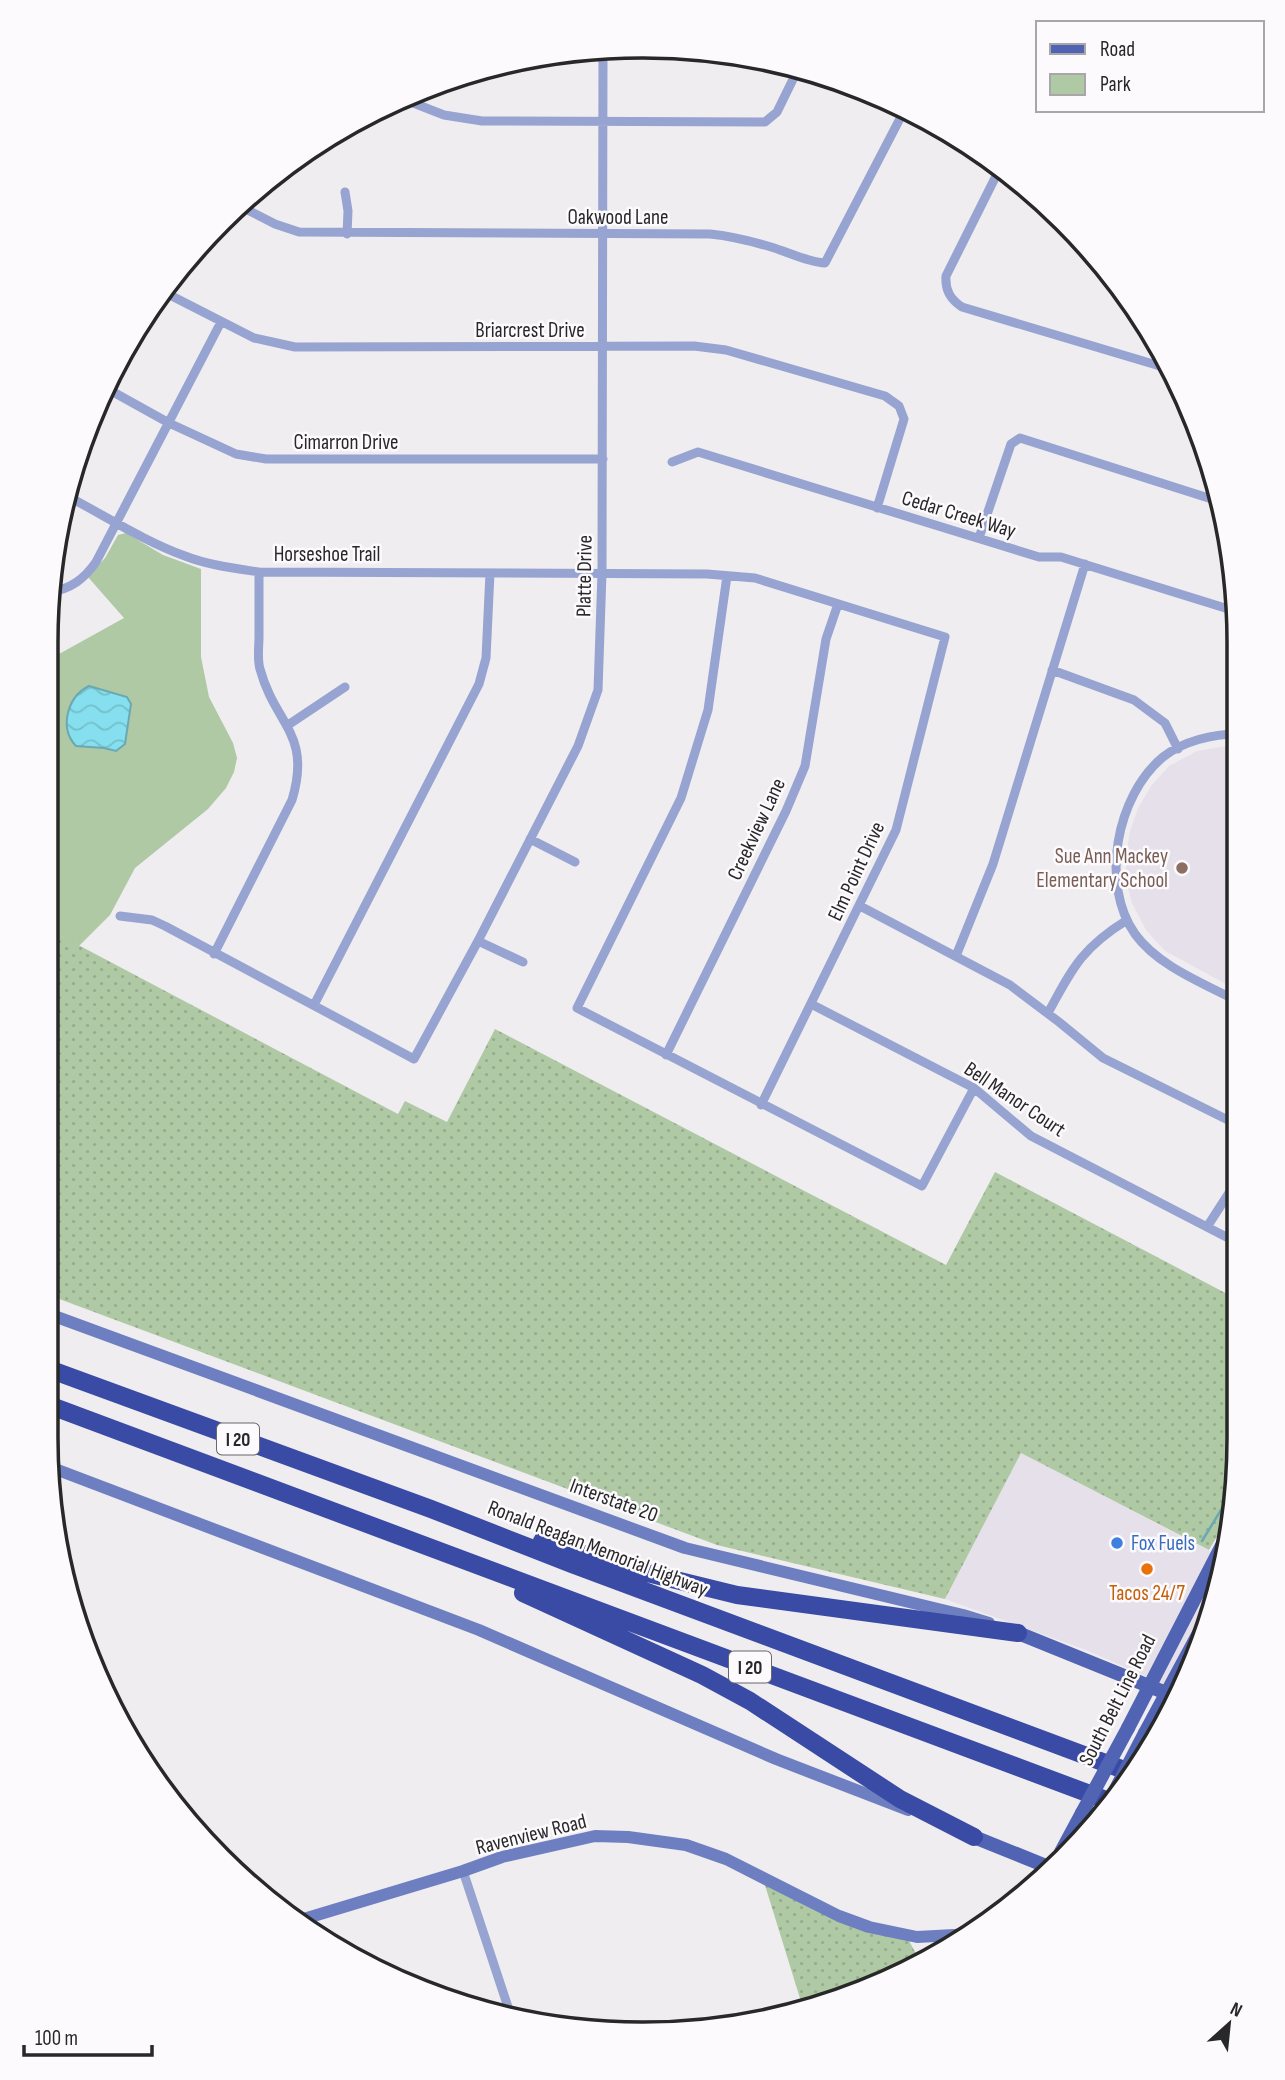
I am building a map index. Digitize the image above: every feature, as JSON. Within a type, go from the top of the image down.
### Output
[{"type":"highway","name":"Ronald Reagan Memorial Highway","points":[[58,1372],[431,1509],[1123,1770]]},
{"type":"highway","name":"I 20","points":[[58,1408],[1102,1798]]},
{"type":"highway","points":[[431,1509],[684,1584],[750,1597],[1018,1633]]},
{"type":"highway","points":[[386,1531],[702,1675],[762,1708],[901,1799],[974,1837]]},
{"type":"main road","name":"Interstate 20","points":[[58,1317],[685,1548],[963,1615],[1018,1633],[1168,1694]]},
{"type":"main road","points":[[59,1470],[502,1639],[776,1759],[1042,1864]]},
{"type":"main road","name":"South Belt Line Road","points":[[1070,1836],[1210,1576]]},
{"type":"main road","name":"South Belt Line Road","points":[[1135,1753],[1156,1717]]},
{"type":"main road","name":"Ravenview Road","points":[[309,1917],[502,1857],[595,1836],[628,1837],[686,1845],[726,1859],[839,1916],[869,1927],[917,1937],[949,1935]]},
{"type":"street","name":"Platte Drive","points":[[314,1005],[414,1059],[578,746],[598,690],[603,459],[603,59]]},
{"type":"street","points":[[416,104],[444,115],[482,121],[765,122],[777,113],[794,78]]},
{"type":"street","name":"Oakwood Lane","points":[[249,211],[299,232],[724,235],[816,262],[825,262],[900,118]]},
{"type":"street","points":[[995,177],[949,267],[946,276],[948,294],[962,307],[1157,365]]},
{"type":"street","points":[[345,192],[347,234]]},
{"type":"street","name":"Briarcrest Drive","points":[[172,296],[254,338],[295,347],[694,346],[726,350],[885,396],[900,406],[904,419],[877,508]]},
{"type":"street","points":[[61,589],[70,587],[88,573],[117,523],[221,322]]},
{"type":"street","name":"Cimarron Drive","points":[[114,393],[169,423],[236,454],[266,459],[603,459]]},
{"type":"street","points":[[979,538],[1012,444],[1020,438],[1209,498]]},
{"type":"street","name":"Cedar Creek Way","points":[[672,462],[698,452],[1039,557],[1061,557],[1226,608]]},
{"type":"street","name":"Horseshoe Trail","points":[[76,501],[187,557],[224,567],[258,572],[602,573],[755,578],[944,638]]},
{"type":"street","points":[[956,956],[993,864],[1085,564]]},
{"type":"street","points":[[214,954],[292,800],[298,780],[299,762],[295,741],[270,695],[259,667],[258,572]]},
{"type":"street","points":[[120,916],[152,920],[314,1005],[479,684],[486,659],[490,573]]},
{"type":"street","points":[[727,576],[709,710],[681,798],[577,1008],[922,1186],[974,1088]]},
{"type":"street","name":"Creekview Lane","points":[[666,1055],[786,811],[805,766],[826,639],[838,604]]},
{"type":"street","name":"Elm Point Drive","points":[[761,1105],[896,830],[944,638]]},
{"type":"street","points":[[1052,670],[1134,700],[1165,723],[1178,749]]},
{"type":"street","points":[[288,725],[345,687]]},
{"type":"street","points":[[1227,734],[1189,743],[1163,757],[1142,780],[1128,806],[1116,871],[1119,898],[1135,934],[1172,966],[1227,996]]},
{"type":"street","points":[[530,839],[575,862]]},
{"type":"street","points":[[859,906],[1010,985],[1103,1058],[1227,1120]]},
{"type":"street","points":[[1048,1013],[1083,953],[1100,936],[1127,920]]},
{"type":"street","points":[[478,941],[523,962]]},
{"type":"street","name":"Bell Manor Court","points":[[811,1004],[974,1088],[1031,1136],[1227,1237]]},
{"type":"street","points":[[1207,1227],[1227,1196]]},
{"type":"street","points":[[463,1871],[508,2006]]},
{"type":"shaded area","name":"Sue Ann Mackey Elementary School","points":[[1227,746],[1227,985],[1165,951],[1146,930],[1132,903],[1126,880],[1130,831],[1138,808],[1151,786],[1169,766],[1197,751]]},
{"type":"shaded area","points":[[1021,1453],[1215,1554],[1196,1625],[1171,1687],[1086,1650],[945,1599]]},
{"type":"green space","points":[[126,533],[163,555],[201,569],[201,657],[209,697],[233,743],[237,758],[226,788],[208,809],[135,868],[110,915],[79,946],[58,934],[58,655],[124,618],[88,577],[105,558],[118,535]]},
{"type":"green space","points":[[58,934],[398,1114],[405,1101],[447,1122],[495,1029],[946,1265],[995,1172],[1227,1294],[1226,1476],[1219,1533],[1209,1550],[1021,1453],[945,1599],[717,1545],[58,1298]]},
{"type":"green space","points":[[764,1882],[908,1939],[916,1954],[866,1978],[801,2000]]},
{"type":"water","points":[[89,686],[127,697],[131,704],[125,744],[116,751],[76,746],[71,739],[68,713],[75,697]]},
{"type":"waterway","points":[[1202,1541],[1222,1511]]},
{"type":"place","name":"Sue Ann Mackey Elementary School","points":[[1182,868]]},
{"type":"place","name":"Fox Fuels","points":[[1117,1543]]},
{"type":"place","name":"Tacos 24/7","points":[[1147,1569]]}]
